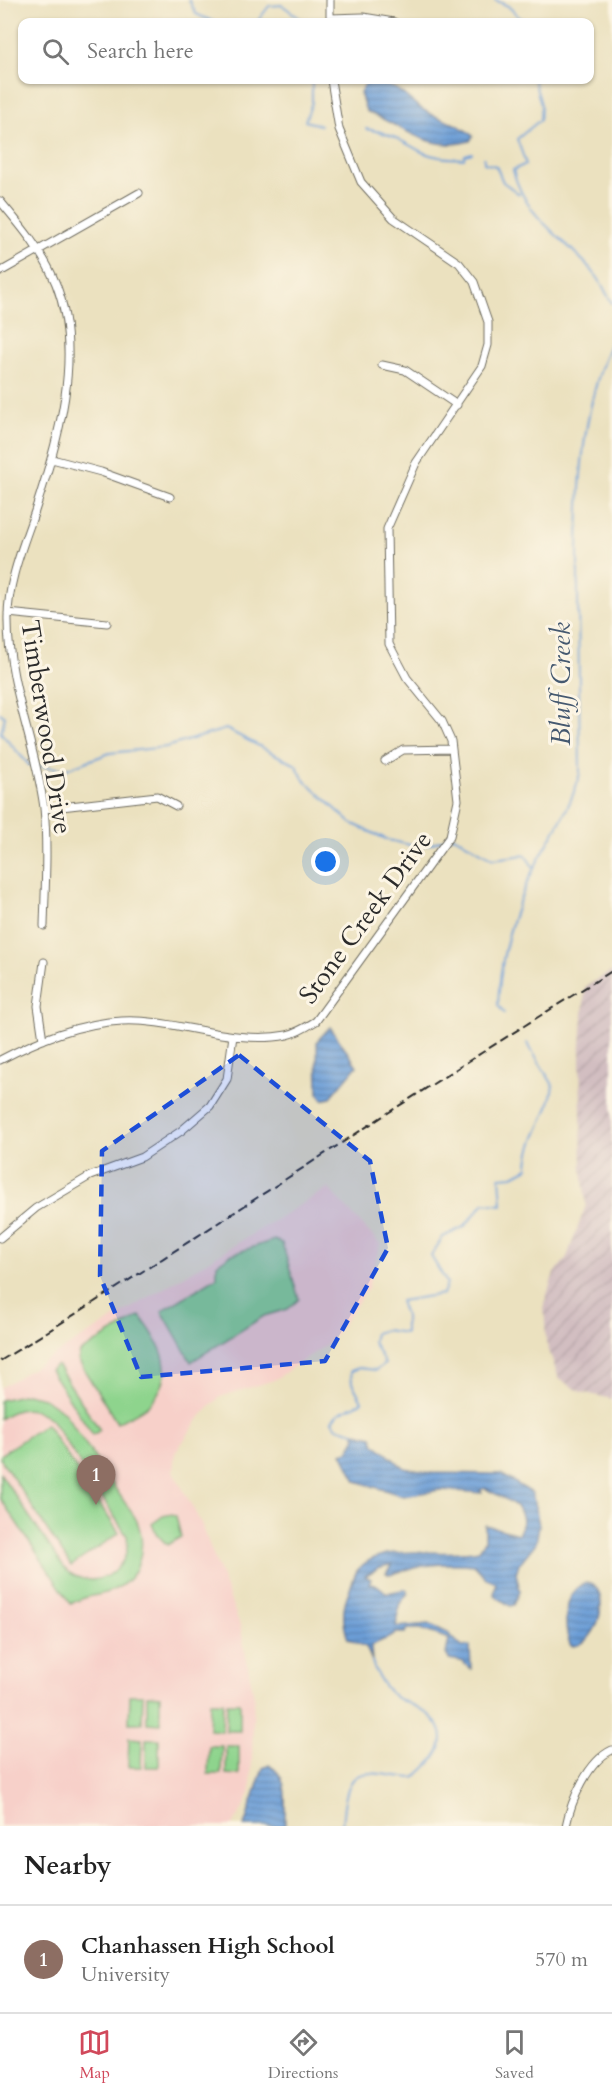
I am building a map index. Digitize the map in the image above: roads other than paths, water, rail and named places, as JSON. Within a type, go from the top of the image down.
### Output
[{"type":"street","points":[[330,0],[330,18]]},
{"type":"street","points":[[352,18],[369,18]]},
{"type":"street","name":"Stone Creek Drive","points":[[0,1060],[81,1026],[124,1020],[233,1036],[288,1035],[316,1021],[347,982],[450,836],[458,800],[452,749],[442,721],[407,678],[388,644],[387,529],[416,463],[458,405],[482,366],[488,345],[488,322],[483,301],[474,282],[459,263],[393,218],[361,182],[339,129],[332,84]]},
{"type":"street","points":[[0,272],[139,193]]},
{"type":"street","name":"Timberwood Drive","points":[[0,201],[38,249],[56,285],[66,332],[66,373],[57,442],[13,576],[8,613],[11,663],[44,809],[44,926]]},
{"type":"street","points":[[382,365],[405,370],[458,405]]},
{"type":"street","points":[[52,459],[101,472],[170,497]]},
{"type":"street","points":[[8,613],[107,623]]},
{"type":"street","points":[[385,761],[403,750],[452,749]]},
{"type":"street","points":[[44,809],[157,796],[176,806]]},
{"type":"street","points":[[43,1040],[38,1006],[44,962]]},
{"type":"street","points":[[0,1238],[36,1208],[90,1176],[142,1156],[181,1131],[210,1106],[227,1079],[233,1036]]},
{"type":"street","points":[[566,1826],[570,1807],[584,1778],[612,1749]]},
{"type":"water","points":[[365,84],[391,86],[427,112],[457,125],[473,136],[470,141],[455,144],[429,141],[366,111],[360,93]]},
{"type":"water","points":[[330,1027],[357,1066],[330,1098],[323,1100],[318,1093],[317,1041]]},
{"type":"water","points":[[353,1432],[372,1437],[375,1444],[404,1468],[432,1473],[501,1474],[532,1493],[539,1525],[536,1543],[519,1564],[516,1573],[520,1591],[514,1605],[510,1606],[494,1595],[496,1583],[487,1579],[474,1565],[431,1565],[390,1575],[386,1573],[392,1564],[378,1568],[365,1576],[371,1579],[369,1584],[377,1585],[387,1593],[406,1589],[408,1593],[399,1605],[396,1627],[429,1624],[448,1633],[462,1647],[470,1646],[471,1669],[461,1661],[449,1659],[446,1654],[449,1639],[420,1629],[408,1629],[405,1633],[396,1633],[374,1644],[371,1647],[372,1661],[366,1647],[348,1639],[344,1620],[345,1601],[357,1571],[368,1561],[381,1555],[397,1553],[449,1553],[479,1550],[485,1541],[485,1525],[518,1534],[522,1525],[520,1510],[485,1488],[480,1490],[482,1493],[441,1490],[403,1496],[356,1481],[342,1453],[348,1451],[356,1438]]},
{"type":"water","points":[[586,1583],[593,1584],[601,1601],[598,1622],[587,1640],[579,1645],[571,1646],[566,1630],[569,1601],[573,1593]]},
{"type":"water","points":[[269,1765],[276,1770],[283,1784],[285,1826],[244,1826],[263,1768]]},
{"type":"waterway","name":"Bluff Creek","points":[[189,0],[196,14],[205,18]]},
{"type":"waterway","points":[[495,0],[508,6],[520,18]]},
{"type":"waterway","name":"Bluff Creek","points":[[260,18],[269,6],[282,5],[300,18]]},
{"type":"waterway","name":"Bluff Creek","points":[[312,84],[312,102],[305,121],[320,125]]},
{"type":"waterway","name":"Bluff Creek","points":[[535,84],[541,105],[540,120],[517,139],[526,164],[513,170],[519,188],[538,217],[587,264],[612,303]]},
{"type":"waterway","name":"Bluff Creek","points":[[366,129],[389,135],[432,155],[464,159],[465,155],[472,153]]},
{"type":"waterway","name":"Bluff Creek","points":[[484,158],[484,163],[496,166],[503,182],[519,194]]},
{"type":"waterway","name":"Bluff Creek","points":[[504,1013],[498,1005],[499,987],[504,952],[513,918],[534,868],[566,810],[580,773],[579,501],[585,435],[600,371],[612,340]]},
{"type":"waterway","points":[[0,713],[5,717],[1,733],[29,765],[66,769],[110,753],[166,747],[226,729],[296,765],[304,780],[351,823],[388,840],[419,847],[446,839]]},
{"type":"waterway","points":[[451,837],[454,836],[493,859],[525,855],[534,868]]},
{"type":"waterway","name":"Bluff Creek","points":[[354,1432],[336,1427],[332,1421],[342,1411],[362,1401],[352,1383],[351,1371],[359,1368],[376,1370],[385,1364],[373,1342],[375,1333],[385,1330],[405,1333],[405,1316],[400,1301],[443,1294],[447,1283],[431,1256],[443,1237],[464,1227],[484,1203],[502,1205],[500,1177],[513,1176],[528,1168],[531,1147],[548,1107],[553,1085],[527,1043]]},
{"type":"waterway","name":"Bluff Creek","points":[[342,1826],[344,1804],[353,1780],[369,1773],[414,1778],[431,1762],[441,1746],[440,1729],[434,1720],[424,1711],[390,1693],[380,1680],[372,1661]]},
{"type":"railway","points":[[0,1361],[612,971]]},
{"type":"place","name":"Chanhassen High School","points":[[96,1505]]}]
